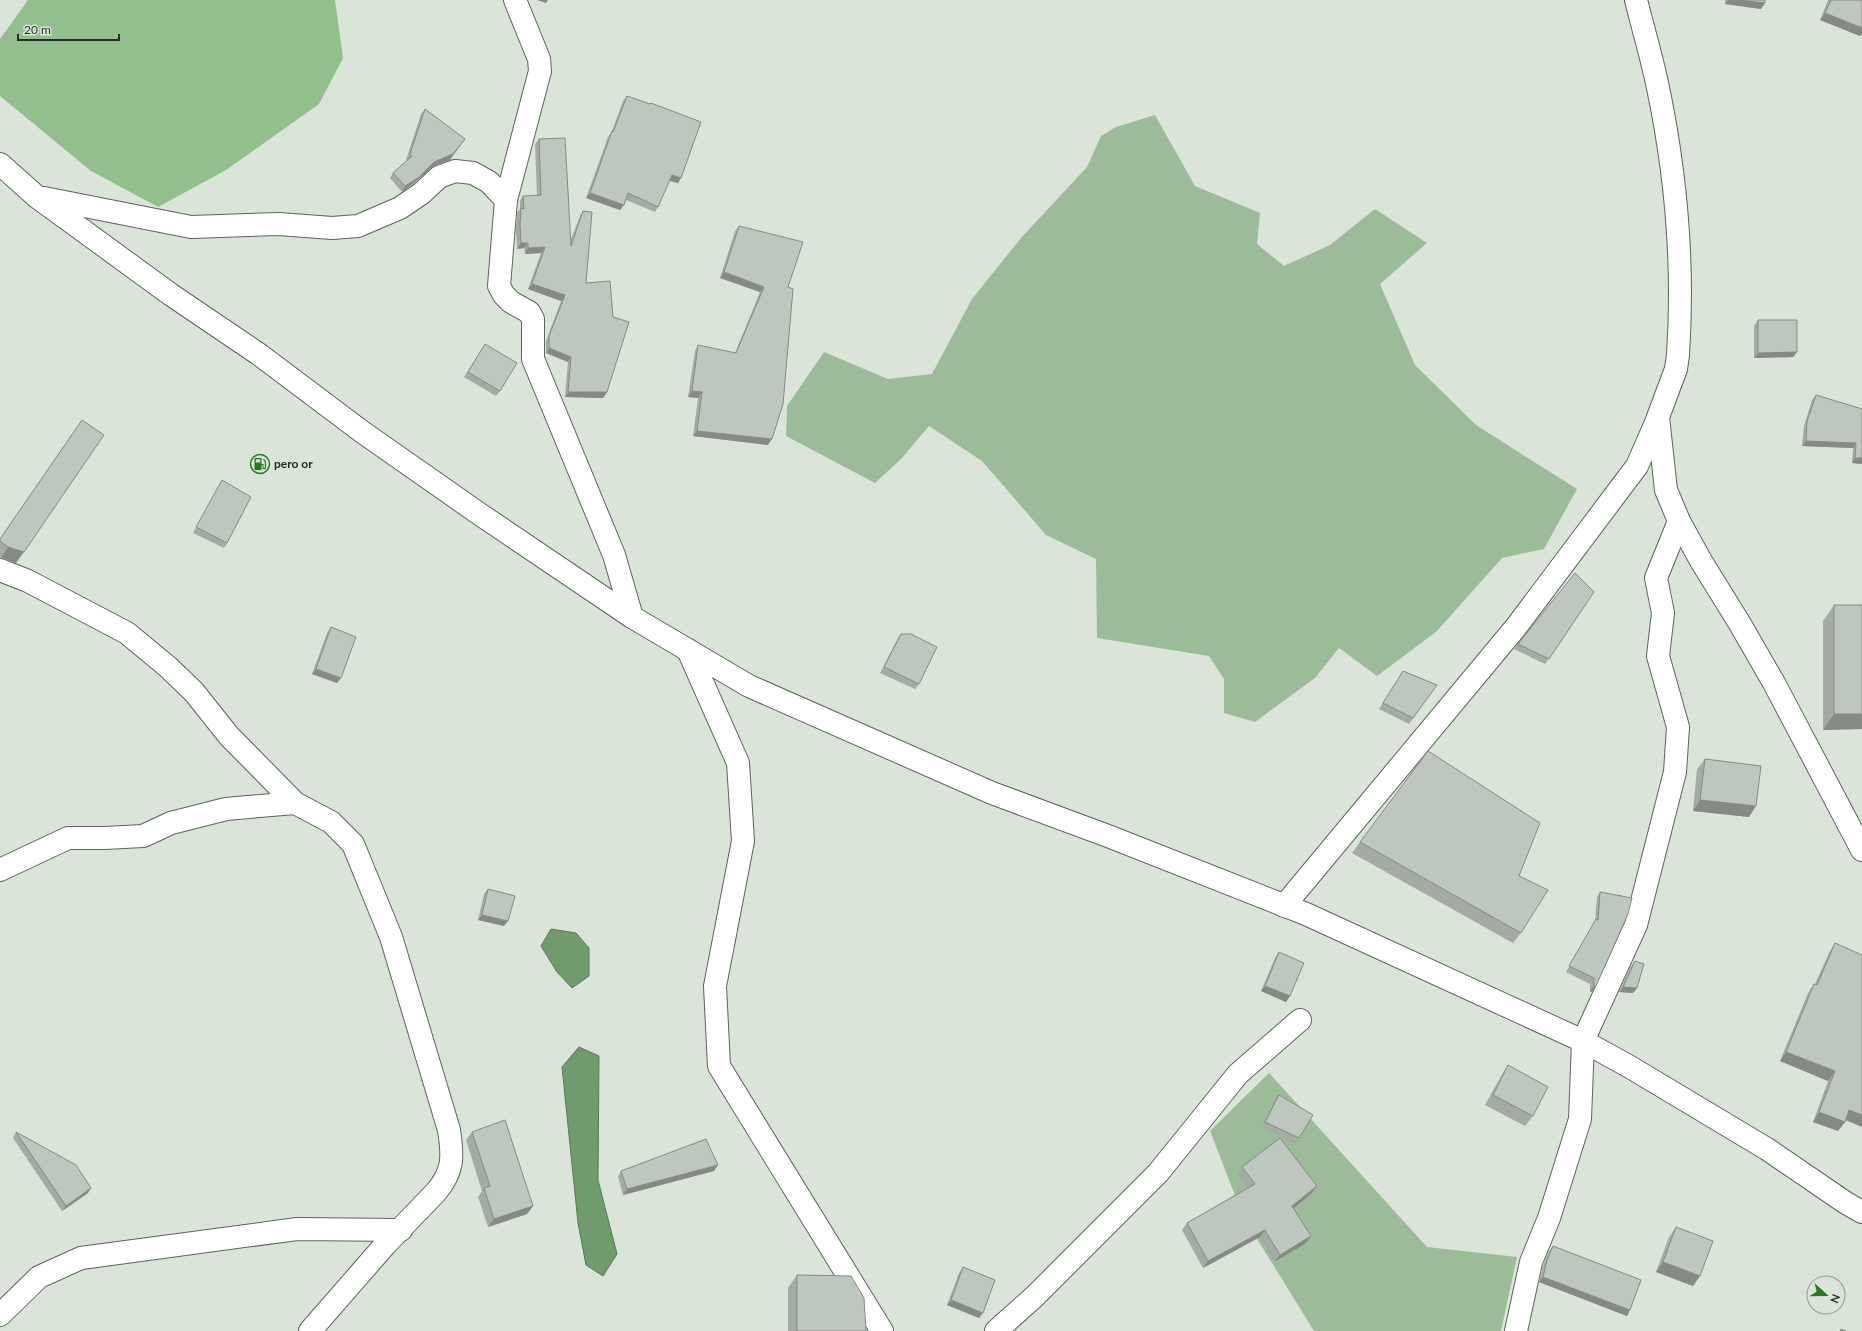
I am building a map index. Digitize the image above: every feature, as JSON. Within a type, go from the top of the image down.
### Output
[{"type":"street","points":[[515,0],[539,59],[540,71],[506,200],[499,286],[504,295],[511,302],[529,312],[533,319],[533,359],[614,555],[632,618]]},
{"type":"street","points":[[1284,906],[1516,627],[1637,466],[1658,417],[1676,369],[1678,355],[1680,257],[1673,183],[1657,83],[1636,0]]},
{"type":"street","points":[[0,164],[37,197],[170,294],[260,355],[361,431],[481,515],[632,618],[749,686],[936,770],[1306,914],[1583,1041],[1630,1067],[1767,1150],[1846,1203],[1862,1212]]},
{"type":"street","points":[[37,197],[191,227],[279,224],[332,228],[358,226],[400,208],[422,194],[439,177],[455,171],[474,172],[490,182],[506,200]]},
{"type":"street","points":[[1658,417],[1666,490],[1678,521],[1774,683],[1862,850]]},
{"type":"street","points":[[1516,1331],[1532,1262],[1549,1218],[1580,1119],[1583,1041],[1636,925],[1674,772],[1678,727],[1658,656],[1663,613],[1656,578],[1678,521]]},
{"type":"street","points":[[0,570],[28,581],[127,633],[168,667],[194,692],[229,736],[295,803],[331,822],[353,844],[391,937],[449,1130],[452,1150],[451,1167],[444,1183],[401,1230],[385,1245],[310,1331]]},
{"type":"street","points":[[688,650],[738,763],[743,841],[715,986],[719,1066],[882,1331]]},
{"type":"street","points":[[0,870],[68,838],[143,836],[171,823],[226,809],[295,803]]},
{"type":"street","points":[[996,1331],[1034,1297],[1158,1173],[1238,1074],[1300,1020]]},
{"type":"street","points":[[0,1315],[39,1277],[81,1258],[297,1228],[401,1230]]},
{"type":"shaded area","points":[[28,0],[335,0],[343,58],[319,104],[226,170],[158,207],[91,171],[0,96],[0,39]]},
{"type":"shaded area","points":[[1155,115],[1195,186],[1260,213],[1257,244],[1284,266],[1330,245],[1375,209],[1427,243],[1380,284],[1415,365],[1476,425],[1577,489],[1544,549],[1502,558],[1437,631],[1377,676],[1339,648],[1315,678],[1255,722],[1224,713],[1224,679],[1209,656],[1097,638],[1096,559],[1046,535],[982,461],[929,426],[901,459],[875,483],[786,436],[787,406],[824,352],[888,379],[932,374],[972,299],[1021,238],[1087,167],[1101,136],[1116,127]]},
{"type":"shaded area","points":[[551,929],[576,933],[589,948],[589,976],[572,988],[557,972],[541,946]]},
{"type":"shaded area","points":[[579,1047],[599,1056],[598,1180],[617,1254],[603,1276],[586,1265],[578,1223],[562,1067]]},
{"type":"shaded area","points":[[1269,1073],[1427,1247],[1517,1257],[1501,1331],[1314,1331],[1243,1216],[1210,1131]]},
{"type":"building","points":[[1738,0],[1765,0],[1765,3]]},
{"type":"building","points":[[1831,0],[1862,0],[1862,28],[1825,13]]},
{"type":"building","points":[[627,96],[650,104],[651,103],[701,122],[681,178],[672,175],[658,207],[628,193],[624,205],[590,193],[612,131],[613,132]]},
{"type":"building","points":[[425,109],[465,139],[453,154],[434,162],[418,178],[405,186],[393,173],[412,156],[410,154]]},
{"type":"building","points":[[565,138],[571,246],[583,211],[592,212],[586,283],[610,281],[613,317],[629,322],[607,392],[568,392],[571,357],[549,348],[549,336],[565,295],[532,284],[545,247],[528,248],[528,243],[521,243],[520,225],[521,208],[524,209],[523,196],[541,195],[539,139]]},
{"type":"building","points":[[739,226],[803,242],[788,287],[793,289],[783,404],[772,439],[697,431],[702,392],[692,391],[698,345],[736,353],[764,287],[724,272]]},
{"type":"building","points":[[1758,320],[1797,320],[1797,352],[1758,353]]},
{"type":"building","points":[[485,344],[517,363],[500,391],[468,372]]},
{"type":"building","points":[[1816,395],[1862,409],[1862,458],[1855,458],[1856,443],[1806,441],[1807,421]]},
{"type":"building","points":[[82,420],[104,435],[24,552],[8,547],[0,541],[0,539]]},
{"type":"building","points":[[222,480],[251,497],[227,543],[196,527]]},
{"type":"building","points":[[1575,573],[1594,592],[1549,659],[1518,644]]},
{"type":"building","points":[[1834,605],[1862,605],[1862,714],[1834,714]]},
{"type":"building","points":[[331,627],[356,637],[341,678],[316,669]]},
{"type":"building","points":[[901,634],[911,634],[937,647],[919,684],[884,667]]},
{"type":"building","points":[[1403,671],[1437,685],[1413,718],[1383,703]]},
{"type":"building","points":[[1428,751],[1540,823],[1519,876],[1548,890],[1521,933],[1360,842]]},
{"type":"building","points":[[1705,759],[1761,766],[1756,806],[1700,800]]},
{"type":"building","points":[[488,889],[515,896],[508,921],[482,915]]},
{"type":"building","points":[[1600,892],[1632,898],[1628,914],[1596,986],[1594,986],[1594,978],[1569,966],[1596,919],[1598,920]]},
{"type":"building","points":[[1835,943],[1862,955],[1862,1115],[1849,1110],[1845,1122],[1819,1112],[1835,1071],[1786,1052],[1814,984],[1817,985]]},
{"type":"building","points":[[1279,952],[1304,963],[1290,996],[1265,986]]},
{"type":"building","points":[[1635,961],[1644,964],[1637,988],[1623,987]]},
{"type":"building","points":[[1508,1065],[1548,1087],[1533,1116],[1493,1095]]},
{"type":"building","points":[[1279,1095],[1313,1115],[1299,1138],[1265,1122]]},
{"type":"building","points":[[505,1120],[533,1206],[494,1219],[484,1188],[490,1186],[472,1132]]},
{"type":"building","points":[[16,1132],[76,1165],[91,1188],[66,1206]]},
{"type":"building","points":[[1280,1138],[1317,1186],[1292,1206],[1311,1236],[1280,1255],[1265,1230],[1208,1261],[1187,1223],[1255,1184],[1242,1167]]},
{"type":"building","points":[[706,1139],[718,1165],[627,1189],[621,1171]]},
{"type":"building","points":[[1676,1227],[1713,1241],[1700,1276],[1663,1262]]},
{"type":"building","points":[[1553,1246],[1641,1280],[1630,1310],[1543,1277],[1547,1260]]},
{"type":"building","points":[[963,1267],[995,1280],[983,1313],[951,1300]]},
{"type":"building","points":[[797,1275],[851,1276],[864,1298],[866,1331],[797,1331]]},
{"type":"place","name":"pero or","points":[[260,464]]}]
